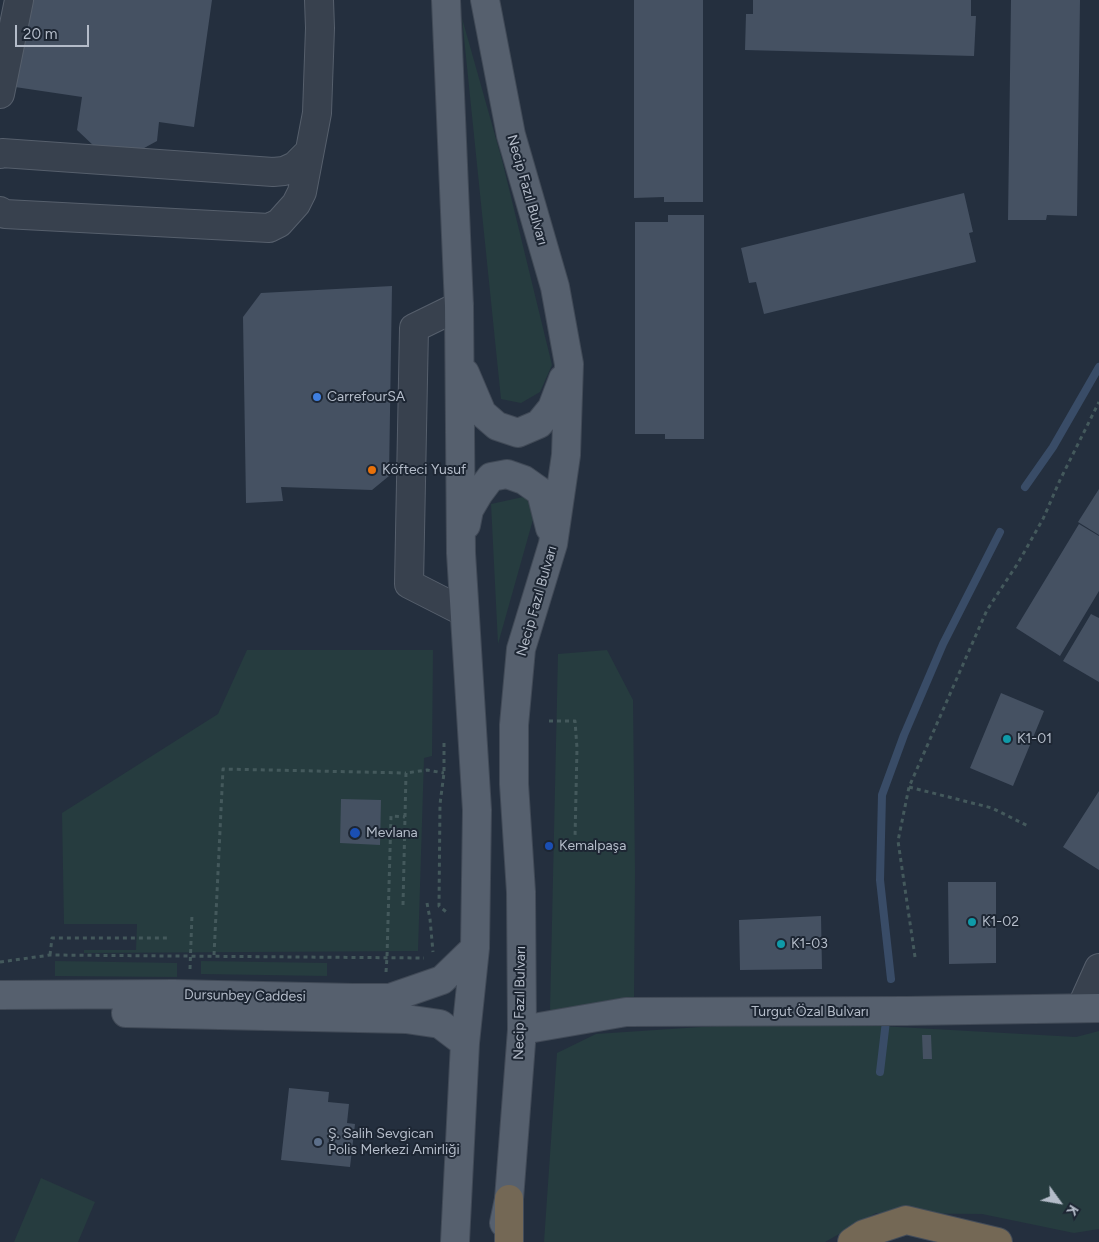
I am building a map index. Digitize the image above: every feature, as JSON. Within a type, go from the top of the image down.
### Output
[{"type":"highway","points":[[509,1199],[509,1242]]},
{"type":"highway","points":[[852,1242],[864,1234],[906,1220],[998,1242]]},
{"type":"main road","points":[[446,0],[460,306],[464,612],[477,810],[475,948],[465,1043],[455,1242]]},
{"type":"main road","name":"Necip Fazıl Bulvarı","points":[[485,0],[511,135],[555,287],[569,364],[566,455],[553,544],[521,649],[514,725],[514,784],[521,892],[522,1030],[509,1199],[501,1242]]},
{"type":"main road","points":[[460,360],[482,413],[497,426],[518,433],[539,424],[552,408],[569,364]]},
{"type":"main road","points":[[462,553],[469,510],[491,477],[507,474],[524,480],[541,492],[553,544]]},
{"type":"main road","name":"Dursunbey Caddesi","points":[[0,995],[174,994],[390,998],[442,980],[475,948]]},
{"type":"main road","name":"Turgut Özal Bulvarı","points":[[522,1030],[626,1012],[1090,1008]]},
{"type":"main road","name":"Dursunbey Caddesi","points":[[0,1011],[406,1019],[440,1024],[465,1043]]},
{"type":"street","points":[[0,94],[19,0]]},
{"type":"street","points":[[0,211],[5,214],[269,228],[287,216],[302,192],[317,112],[319,0]]},
{"type":"street","points":[[1,151],[273,172],[284,171],[295,166],[308,153]]},
{"type":"street","points":[[460,306],[414,328],[409,584],[464,612]]},
{"type":"street","points":[[1090,1008],[1099,968]]},
{"type":"path","points":[[915,957],[898,841],[909,787],[986,610],[1018,563],[1043,519],[1060,480],[1099,402]]},
{"type":"path","points":[[549,721],[575,721],[577,748],[575,838]]},
{"type":"path","points":[[214,956],[223,769],[406,773],[427,770],[444,773]]},
{"type":"path","points":[[403,905],[406,773]]},
{"type":"path","points":[[909,787],[992,808],[1028,826]]},
{"type":"path","points":[[0,962],[50,955],[387,957],[390,816],[405,817]]},
{"type":"path","points":[[427,903],[433,958]]},
{"type":"path","points":[[190,974],[192,914]]},
{"type":"path","points":[[50,955],[52,938],[169,938]]},
{"type":"green space","points":[[462,18],[502,160],[552,365],[540,392],[521,403],[501,399]]},
{"type":"green space","points":[[523,497],[531,502],[534,516],[498,644],[491,504]]},
{"type":"green space","points":[[247,650],[433,650],[432,756],[424,758],[418,951],[84,953],[84,950],[136,950],[137,924],[64,924],[62,813],[218,714]]},
{"type":"green space","points":[[607,650],[633,700],[634,997],[550,1011],[558,654]]},
{"type":"green space","points":[[55,961],[177,963],[177,977],[55,976]]},
{"type":"green space","points":[[201,961],[327,963],[327,976],[201,974]]},
{"type":"green space","points":[[791,1021],[1076,1037],[1099,1031],[1099,1229],[1074,1233],[982,1214],[876,1213],[825,1242],[544,1242],[557,1053],[596,1034]]},
{"type":"green space","points":[[41,1178],[95,1202],[78,1242],[14,1242]]},
{"type":"building","points":[[28,0],[212,0],[194,127],[159,122],[157,141],[135,153],[95,147],[77,130],[82,97],[15,87]]},
{"type":"building","points":[[634,0],[703,0],[703,202],[664,202],[664,197],[634,198]]},
{"type":"building","points":[[753,0],[971,0],[971,16],[976,16],[974,56],[745,50],[746,14],[753,14]]},
{"type":"building","points":[[1011,0],[1080,0],[1077,216],[1047,215],[1046,220],[1008,220]]},
{"type":"building","points":[[964,193],[973,232],[969,233],[976,262],[764,314],[756,282],[749,283],[741,248]]},
{"type":"building","points":[[668,215],[704,215],[704,439],[665,439],[665,434],[635,434],[635,222],[668,222]]},
{"type":"building","name":"CarrefourSA","points":[[392,286],[389,476],[372,490],[281,487],[283,501],[246,503],[243,317],[261,293]]},
{"type":"building","points":[[1099,489],[1099,535],[1078,522]]},
{"type":"building","points":[[1079,524],[1099,536],[1099,591],[1060,656],[1016,628]]},
{"type":"building","points":[[1091,614],[1099,618],[1099,682],[1063,661]]},
{"type":"building","name":"K1-01","points":[[1001,693],[1044,711],[1013,786],[970,768]]},
{"type":"building","points":[[1099,791],[1099,870],[1063,847]]},
{"type":"building","points":[[341,799],[381,800],[380,845],[340,843]]},
{"type":"building","name":"K1-02","points":[[948,882],[996,882],[996,963],[949,964]]},
{"type":"building","name":"K1-03","points":[[821,916],[822,969],[740,970],[739,920]]},
{"type":"building","points":[[922,1035],[931,1035],[932,1059],[923,1059]]},
{"type":"building","name":"Ş. Salih Sevgican Polis Merkezi Amirliği","points":[[289,1088],[329,1092],[328,1102],[349,1104],[347,1123],[355,1124],[350,1167],[281,1160]]},
{"type":"waterway","points":[[1025,487],[1053,447],[1099,367]]},
{"type":"waterway","points":[[891,979],[880,880],[882,795],[904,735],[943,644],[1000,532]]},
{"type":"waterway","points":[[880,1072],[886,1021]]},
{"type":"place","name":"CarrefourSA","points":[[317,397]]},
{"type":"place","name":"Köfteci Yusuf","points":[[372,470]]},
{"type":"place","name":"K1-01","points":[[1007,739]]},
{"type":"place","name":"Mevlana","points":[[355,833]]},
{"type":"place","name":"Kemalpaşa","points":[[549,846]]},
{"type":"place","name":"K1-02","points":[[972,922]]},
{"type":"place","name":"K1-03","points":[[781,944]]},
{"type":"place","name":"Ş. Salih Sevgican Polis Merkezi Amirliği","points":[[318,1142]]}]
